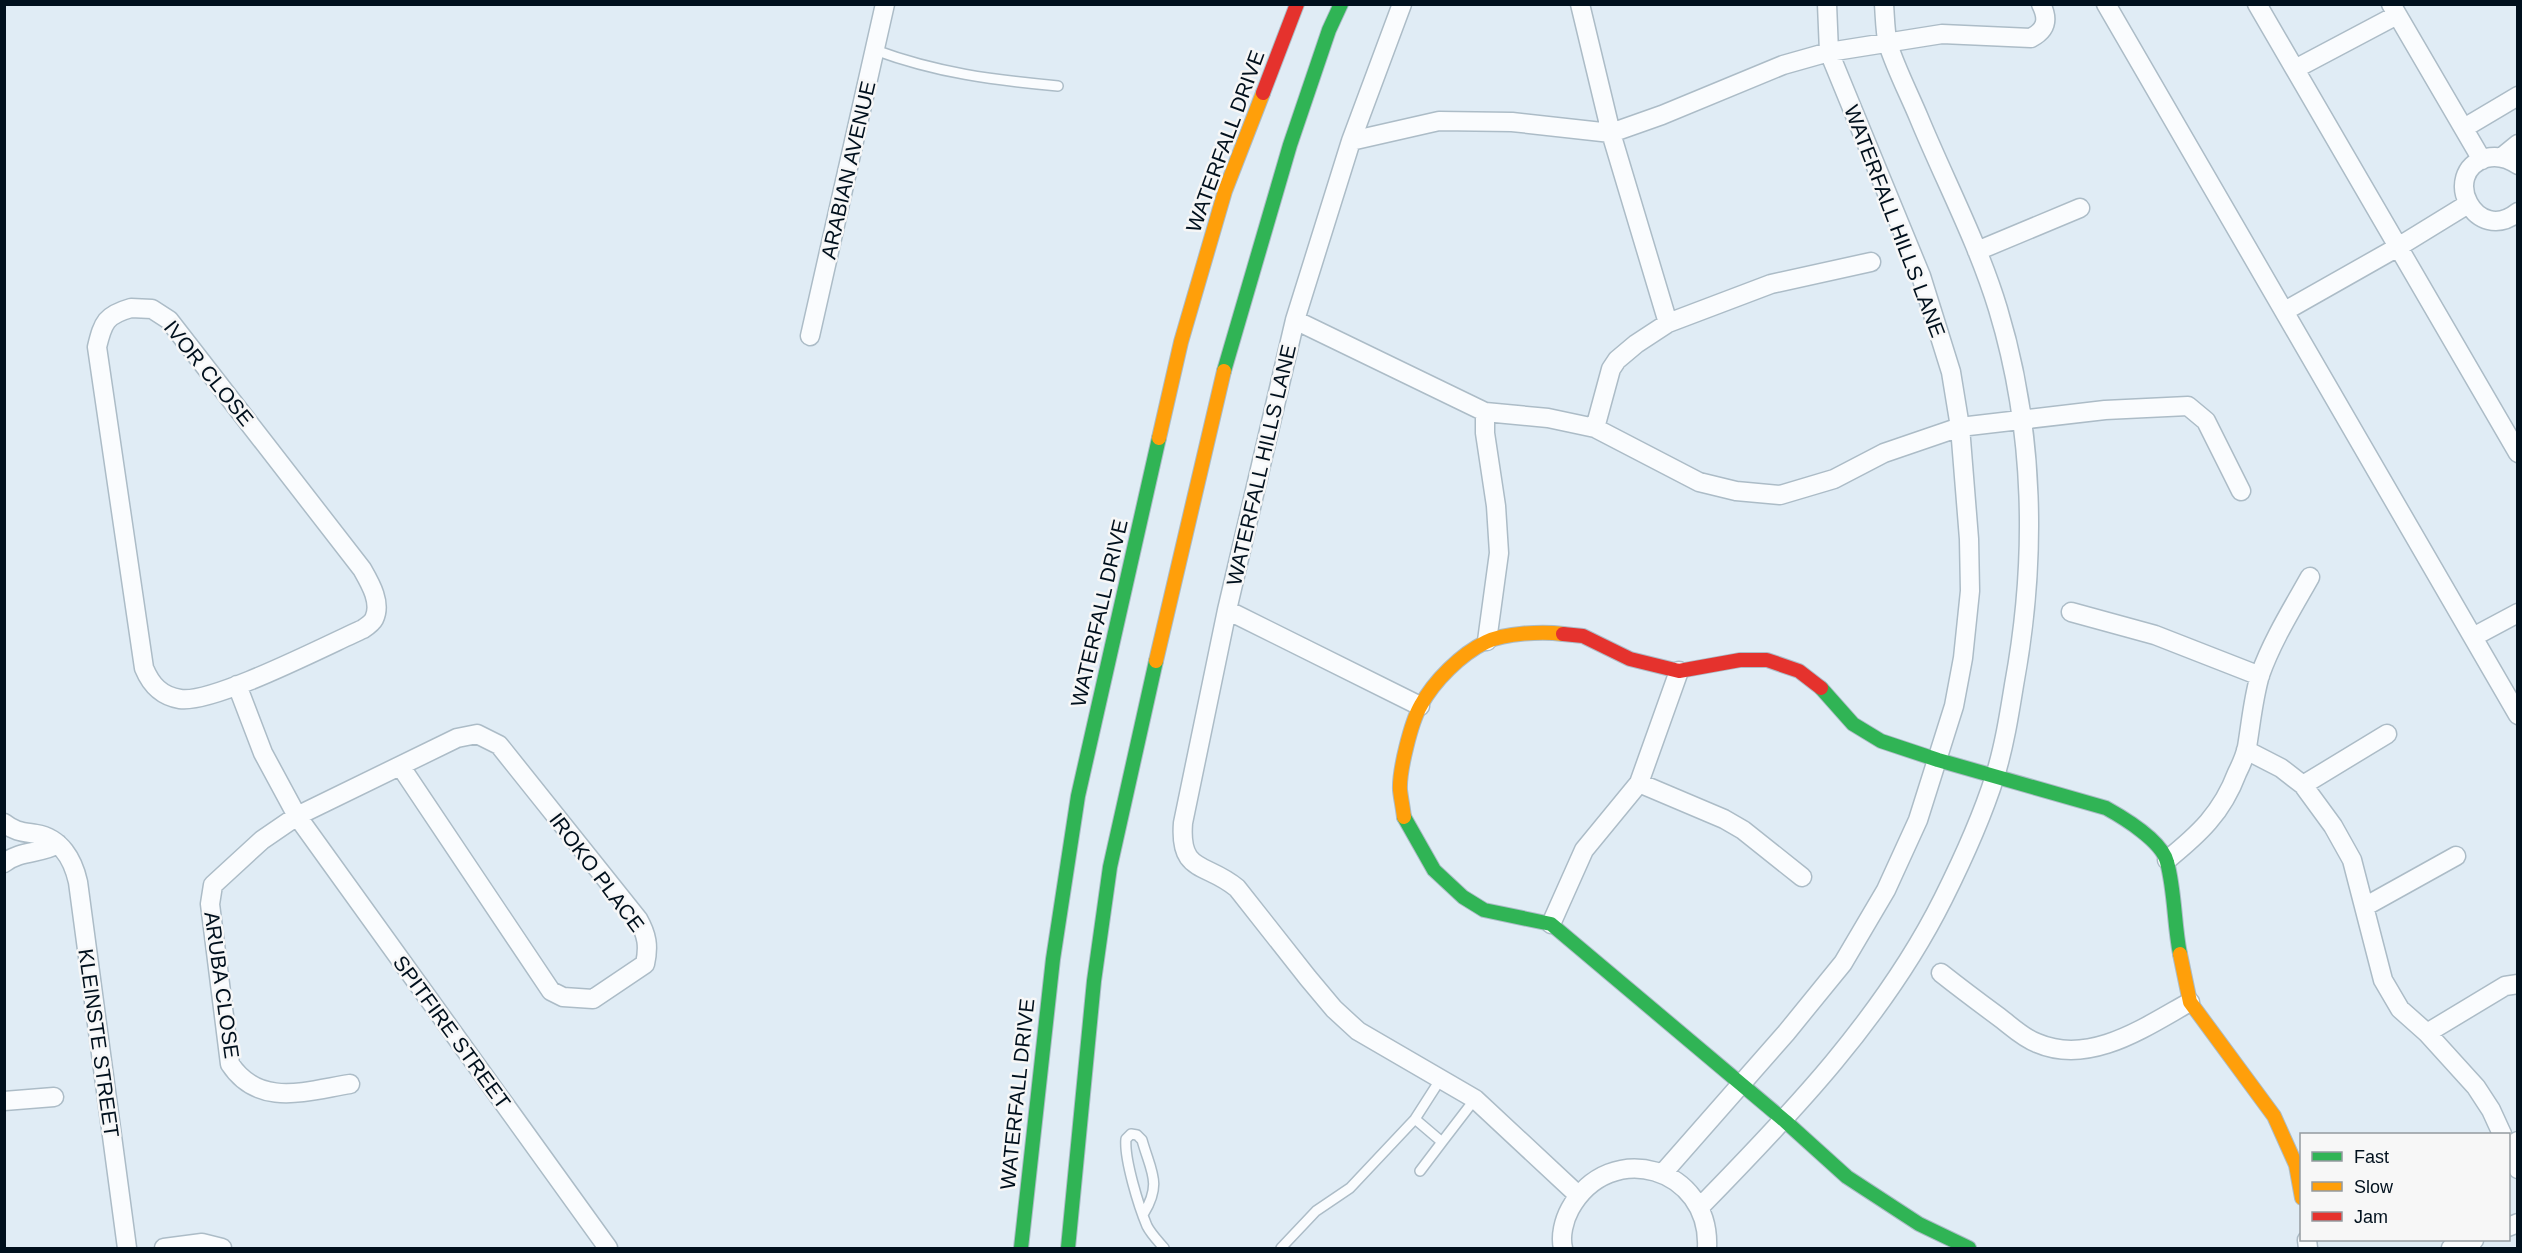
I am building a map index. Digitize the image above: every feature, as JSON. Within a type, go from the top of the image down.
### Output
[{"type":"main road","name":"WATERFALL DRIVE","points":[[1021,1248],[1053,958],[1081,785],[1181,342],[1225,191],[1297,4]]},
{"type":"main road","points":[[1068,1248],[1094,981],[1110,867],[1131,770],[1225,365],[1290,145],[1329,30],[1341,4]]},
{"type":"main road","points":[[1969,1248],[1940,1237],[1862,1186],[1811,1148],[1785,1121],[1551,924],[1484,910],[1463,897],[1434,870],[1414,840],[1404,819],[1400,788],[1409,737],[1420,706],[1438,681],[1457,662],[1487,641],[1541,631],[1583,636],[1630,659],[1679,672],[1740,660],[1767,660],[1799,671],[1822,689],[1853,724],[1881,741],[1994,777],[2106,808],[2125,818],[2151,840],[2167,860],[2178,944],[2190,1002],[2274,1116],[2296,1165],[2300,1191]]},
{"type":"street","name":"ARABIAN AVENUE","points":[[810,336],[885,4]]},
{"type":"street","name":"WATERFALL HILLS LANE","points":[[1402,4],[1351,141],[1295,320],[1227,610],[1183,823],[1182,840],[1186,855],[1195,865],[1225,878],[1237,888],[1334,1009],[1358,1032],[1475,1099],[1578,1196]]},
{"type":"street","points":[[1580,4],[1611,133],[1668,324]]},
{"type":"street","name":"WATERFALL HILLS LANE","points":[[1663,1173],[1786,1034],[1843,963],[1886,890],[1918,820],[1938,760],[1954,706],[1963,658],[1970,591],[1968,507],[1960,428],[1951,372],[1921,276],[1829,52],[1827,4]]},
{"type":"street","points":[[1700,1207],[1785,1121],[1861,1028],[1905,964],[1942,901],[1994,777],[2007,728],[2021,650],[2029,585],[2029,493],[2013,368],[1998,309],[1977,251],[1888,42],[1884,4]]},
{"type":"street","points":[[1351,141],[1439,122],[1512,122],[1611,133],[1662,115],[1784,65],[1829,52],[1942,34],[2031,38],[2042,32],[2046,24],[2046,13],[2042,4]]},
{"type":"street","points":[[2106,4],[2517,715]]},
{"type":"street","points":[[2257,4],[2517,453]]},
{"type":"street","points":[[2295,69],[2394,10],[2482,160]]},
{"type":"street","points":[[2464,128],[2517,96]]},
{"type":"street","points":[[2515,220],[2484,219],[2468,204],[2464,194],[2468,174],[2482,160],[2510,161],[2517,144]]},
{"type":"street","points":[[2284,311],[2398,247],[2468,204]]},
{"type":"street","points":[[1977,251],[2080,208]]},
{"type":"street","name":"WATERFALL HILLS LANE","points":[[1595,428],[1611,369],[1617,360],[1636,344],[1668,324],[1771,284],[1871,262]]},
{"type":"street","name":"IVOR CLOSE","points":[[131,308],[152,309],[169,320],[362,569],[373,588],[376,605],[374,620],[363,629],[237,686],[215,694],[182,700],[165,696],[150,683],[144,668],[97,347],[102,328],[113,313],[131,308]]},
{"type":"street","name":"WATERFALL HILLS LANE","points":[[1295,320],[1485,412],[1548,418],[1595,428],[1699,482],[1736,491],[1780,495],[1834,479],[1884,453],[1960,428],[2105,410],[2188,406],[2206,421],[2241,491]]},
{"type":"street","points":[[1485,412],[1485,433],[1496,506],[1499,553],[1487,641]]},
{"type":"street","points":[[2167,860],[2213,818],[2231,790],[2246,750],[2260,676],[2277,636],[2310,578]]},
{"type":"street","name":"WATERFALL HILLS LANE","points":[[1227,610],[1420,706]]},
{"type":"street","points":[[2071,612],[2155,635],[2260,676]]},
{"type":"street","points":[[2473,637],[2517,613]]},
{"type":"street","points":[[1551,924],[1584,850],[1639,783],[1679,672]]},
{"type":"street","points":[[237,686],[263,753],[297,816]]},
{"type":"street","name":"IROKO PLACE","points":[[297,816],[465,736],[477,734],[499,745],[638,919],[646,934],[648,949],[645,964],[593,999],[563,997],[551,991],[401,767]]},
{"type":"street","points":[[2303,785],[2387,734]]},
{"type":"street","points":[[2246,750],[2281,768],[2303,785],[2333,826],[2352,860],[2366,906],[2383,980],[2400,1009],[2427,1033],[2476,1087],[2491,1110],[2502,1133]]},
{"type":"street","points":[[1639,783],[1734,824],[1759,841],[1802,877]]},
{"type":"street","name":"ARUBA CLOSE","points":[[297,816],[262,840],[213,885],[210,904],[230,1064],[239,1077],[253,1087],[270,1092],[292,1094],[350,1084]]},
{"type":"street","name":"SPITFIRE STREET","points":[[297,816],[608,1248]]},
{"type":"street","points":[[4,824],[21,832],[47,836],[58,844],[47,850],[14,856],[4,862]]},
{"type":"street","name":"KLEINSTE STREET","points":[[58,844],[71,861],[78,882],[127,1248]]},
{"type":"street","points":[[2366,906],[2456,855]]},
{"type":"street","points":[[1941,973],[2022,1035],[2037,1044],[2062,1050],[2083,1050],[2104,1045],[2138,1031],[2190,1002]]},
{"type":"street","points":[[2427,1033],[2505,986],[2517,984]]},
{"type":"street","points":[[4,1101],[54,1097]]},
{"type":"street","points":[[2510,1152],[2517,1169]]},
{"type":"street","points":[[1563,1248],[1565,1218],[1578,1196],[1591,1182],[1608,1173],[1626,1168],[1645,1168],[1663,1173],[1685,1186],[1700,1207],[1708,1232],[1707,1248]]},
{"type":"street","points":[[2451,1248],[2469,1241]]},
{"type":"street","points":[[164,1248],[202,1243],[222,1248]]},
{"type":"lane","points":[[875,50],[910,63],[984,79],[1058,86]]},
{"type":"lane","points":[[1281,1248],[1316,1211],[1350,1188],[1415,1119],[1440,1080]]},
{"type":"lane","points":[[1420,1171],[1475,1099]]},
{"type":"lane","points":[[1415,1119],[1442,1142]]},
{"type":"lane","points":[[1144,1213],[1153,1198],[1155,1184],[1142,1140],[1137,1135],[1131,1134],[1126,1139],[1126,1152],[1148,1228],[1164,1248]]},
{"type":"traffic: fast","points":[[1224,371],[1290,145],[1329,30],[1341,4]]},
{"type":"traffic: fast","points":[[1021,1248],[1053,959],[1078,796],[1159,438]]},
{"type":"traffic: fast","points":[[1068,1248],[1094,981],[1110,867],[1156,661]]},
{"type":"traffic: fast","points":[[1821,688],[1853,724],[1881,741],[1938,760],[2106,808],[2141,831],[2158,846],[2167,862],[2180,954]]},
{"type":"traffic: fast","points":[[1404,817],[1434,870],[1463,897],[1484,910],[1551,924],[1785,1121],[1847,1177],[1919,1224],[1969,1248]]},
{"type":"traffic: slow","points":[[1159,438],[1181,342],[1225,191],[1263,93]]},
{"type":"traffic: slow","points":[[1156,661],[1224,371]]},
{"type":"traffic: slow","points":[[1404,817],[1400,782],[1406,747],[1421,705],[1441,678],[1467,654],[1494,639],[1524,634],[1563,634]]},
{"type":"traffic: slow","points":[[2180,954],[2190,1002],[2274,1116],[2296,1165],[2300,1187]]},
{"type":"traffic: jam","points":[[1263,93],[1297,4]]},
{"type":"traffic: jam","points":[[1563,634],[1583,636],[1630,659],[1679,671],[1740,660],[1767,660],[1799,671],[1821,688]]}]
